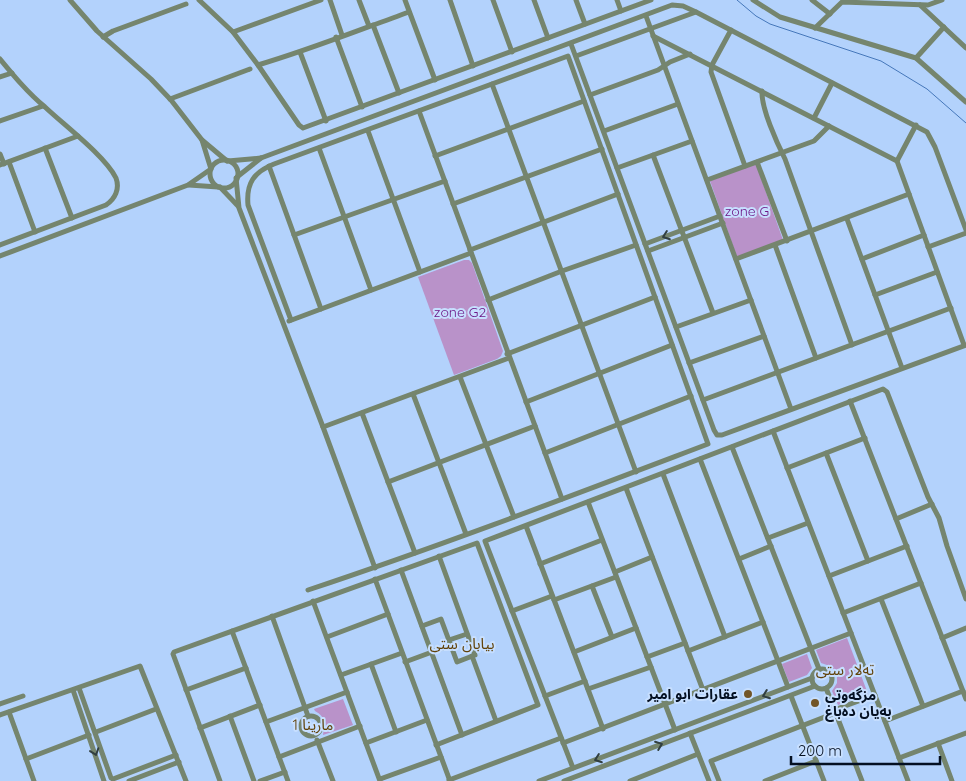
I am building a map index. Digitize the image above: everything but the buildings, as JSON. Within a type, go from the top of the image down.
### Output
[{"type":"street","points":[[70,0],[103,37],[137,65],[170,99],[202,140],[236,167],[239,208],[323,427],[374,568]]},
{"type":"street","points":[[199,0],[233,32],[303,128],[651,0]]},
{"type":"street","points":[[233,32],[321,0]]},
{"type":"street","points":[[330,0],[339,36],[362,107]]},
{"type":"street","points":[[359,0],[399,93]]},
{"type":"street","points":[[405,0],[435,80]]},
{"type":"street","points":[[450,0],[473,66]]},
{"type":"street","points":[[493,0],[512,52]]},
{"type":"street","points":[[534,0],[548,38]]},
{"type":"street","points":[[576,0],[585,24]]},
{"type":"street","points":[[617,0],[621,11]]},
{"type":"street","points":[[753,0],[780,17],[916,58],[966,102]]},
{"type":"street","points":[[812,0],[830,14]]},
{"type":"street","points":[[815,28],[842,2],[928,5],[942,0]]},
{"type":"street","points":[[103,37],[114,31],[186,4]]},
{"type":"street","points":[[0,256],[188,185],[211,169],[217,162],[261,158],[672,5],[683,6],[696,12],[927,132],[933,141],[966,232],[928,247]]},
{"type":"street","points":[[920,5],[966,48]]},
{"type":"street","points":[[258,64],[300,52],[339,36],[409,12]]},
{"type":"street","points":[[576,56],[696,12]]},
{"type":"street","points":[[646,16],[791,409]]},
{"type":"street","points":[[916,58],[944,27]]},
{"type":"street","points":[[731,30],[712,65],[711,72],[745,166]]},
{"type":"street","points":[[571,44],[714,430],[719,435],[965,345],[897,161],[654,36]]},
{"type":"street","points":[[300,52],[326,121]]},
{"type":"street","points":[[590,95],[658,70],[690,54]]},
{"type":"street","points":[[291,320],[248,205],[248,188],[252,179],[259,172],[269,166],[568,56],[708,444],[514,517],[308,590]]},
{"type":"street","points":[[0,59],[43,106],[78,136],[109,169],[116,180],[117,188],[116,194],[110,203],[0,245]]},
{"type":"street","points":[[170,99],[250,69]]},
{"type":"street","points":[[0,78],[12,73]]},
{"type":"street","points":[[814,118],[832,83]]},
{"type":"street","points":[[492,84],[528,176],[636,472]]},
{"type":"street","points":[[762,91],[762,100],[852,345]]},
{"type":"street","points":[[435,156],[584,101]]},
{"type":"street","points":[[604,132],[678,104]]},
{"type":"street","points":[[0,121],[43,106]]},
{"type":"street","points":[[419,111],[562,499]]},
{"type":"street","points":[[897,161],[916,125]]},
{"type":"street","points":[[707,180],[814,141],[830,126]]},
{"type":"street","points":[[368,131],[420,272]]},
{"type":"street","points":[[4,164],[78,136]]},
{"type":"street","points":[[202,140],[211,169],[211,180],[239,208]]},
{"type":"street","points":[[617,168],[692,140]]},
{"type":"street","points":[[46,148],[72,218]]},
{"type":"street","points":[[319,148],[371,290]]},
{"type":"street","points":[[453,204],[602,149]]},
{"type":"street","points":[[0,154],[35,232]]},
{"type":"street","points":[[653,155],[713,314]]},
{"type":"street","points":[[188,185],[226,187],[231,185],[236,178],[261,158]]},
{"type":"street","points":[[757,162],[787,241]]},
{"type":"street","points":[[269,166],[321,309]]},
{"type":"street","points":[[294,235],[445,181]]},
{"type":"street","points":[[283,323],[420,272],[544,221],[618,194]]},
{"type":"street","points":[[736,259],[909,194]]},
{"type":"street","points":[[645,244],[720,216]]},
{"type":"street","points":[[847,218],[902,368]]},
{"type":"street","points":[[648,251],[722,224]]},
{"type":"street","points":[[862,259],[924,235]]},
{"type":"street","points":[[488,300],[636,245]]},
{"type":"street","points":[[775,245],[816,358]]},
{"type":"street","points":[[875,295],[937,272]]},
{"type":"street","points":[[323,427],[460,377],[582,325],[655,297]]},
{"type":"street","points":[[676,327],[751,300]]},
{"type":"street","points":[[703,400],[951,308]]},
{"type":"street","points":[[690,364],[764,336]]},
{"type":"street","points":[[526,402],[672,345]]},
{"type":"street","points":[[460,377],[514,517]]},
{"type":"street","points":[[573,768],[485,541],[883,389],[886,392],[939,518],[966,599]]},
{"type":"street","points":[[412,394],[466,534]]},
{"type":"street","points":[[546,452],[692,396]]},
{"type":"street","points":[[850,401],[966,699]]},
{"type":"street","points":[[362,413],[415,553]]},
{"type":"street","points":[[388,482],[535,426]]},
{"type":"street","points":[[773,431],[908,781]]},
{"type":"street","points":[[787,468],[865,438]]},
{"type":"street","points":[[732,447],[819,669]]},
{"type":"street","points":[[826,453],[868,562]]},
{"type":"street","points":[[700,459],[788,687]]},
{"type":"street","points":[[663,474],[725,637]]},
{"type":"street","points":[[626,488],[703,690]]},
{"type":"street","points":[[588,502],[675,730]]},
{"type":"street","points":[[896,519],[932,504]]},
{"type":"street","points":[[768,538],[808,523]]},
{"type":"street","points":[[526,526],[603,728]]},
{"type":"street","points":[[540,564],[602,540]]},
{"type":"street","points":[[220,781],[173,654],[174,652],[476,543],[538,705],[436,745]]},
{"type":"street","points":[[739,559],[771,546]]},
{"type":"street","points":[[829,576],[907,546]]},
{"type":"street","points":[[439,556],[496,721]]},
{"type":"street","points":[[512,611],[592,586],[652,557]]},
{"type":"street","points":[[400,570],[462,735]]},
{"type":"street","points":[[375,579],[449,780],[562,740],[603,728],[851,633]]},
{"type":"street","points":[[843,614],[921,583]]},
{"type":"street","points":[[592,586],[612,637]]},
{"type":"street","points":[[882,599],[923,706]]},
{"type":"street","points":[[313,601],[380,780],[441,757]]},
{"type":"street","points":[[327,637],[388,614]]},
{"type":"street","points":[[272,616],[308,716]]},
{"type":"street","points":[[422,626],[441,619],[457,662],[472,656]]},
{"type":"street","points":[[688,651],[763,622]]},
{"type":"street","points":[[574,652],[636,628]]},
{"type":"street","points":[[942,638],[966,628]]},
{"type":"street","points":[[232,630],[288,781]]},
{"type":"street","points":[[406,662],[467,634]]},
{"type":"street","points":[[647,657],[685,643]]},
{"type":"street","points":[[341,675],[402,653]]},
{"type":"street","points":[[371,664],[396,732]]},
{"type":"street","points":[[0,715],[140,666],[186,781]]},
{"type":"street","points":[[588,689],[651,667]]},
{"type":"street","points":[[186,690],[246,668]]},
{"type":"street","points":[[819,669],[826,670],[831,674],[831,684],[826,688],[819,689],[815,686],[812,678],[814,672],[819,669]]},
{"type":"street","points":[[539,781],[812,678]]},
{"type":"street","points":[[545,696],[585,681]]},
{"type":"street","points":[[564,781],[578,779],[627,757],[815,686]]},
{"type":"street","points":[[79,688],[113,779]]},
{"type":"street","points":[[826,688],[862,781]]},
{"type":"street","points":[[73,690],[104,781],[176,755]]},
{"type":"street","points":[[885,721],[963,691]]},
{"type":"street","points":[[266,722],[347,692]]},
{"type":"street","points":[[719,781],[711,761],[802,726],[875,695]]},
{"type":"street","points":[[0,704],[23,696]]},
{"type":"street","points":[[791,696],[824,781]]},
{"type":"street","points":[[200,728],[260,705]]},
{"type":"street","points":[[96,732],[156,709]]},
{"type":"street","points":[[8,712],[34,781]]},
{"type":"street","points":[[230,716],[254,781]]},
{"type":"street","points":[[308,716],[315,716],[320,721],[321,728],[315,735],[309,736],[302,729],[303,720],[308,716]]},
{"type":"street","points":[[366,743],[427,720]]},
{"type":"street","points":[[279,757],[360,726]]},
{"type":"street","points":[[899,758],[966,733]]},
{"type":"street","points":[[690,734],[709,781]]},
{"type":"street","points":[[26,759],[89,735]]},
{"type":"street","points":[[315,735],[333,781]]},
{"type":"street","points":[[938,744],[952,781]]},
{"type":"street","points":[[624,749],[627,757]]},
{"type":"street","points":[[630,781],[698,754]]},
{"type":"street","points":[[765,781],[816,761]]},
{"type":"street","points":[[129,781],[178,762]]},
{"type":"street","points":[[260,781],[284,772]]},
{"type":"green space","name":"zone G","points":[[756,164],[783,240],[737,257],[710,181]]},
{"type":"green space","name":"zone G2","points":[[464,260],[469,260],[472,263],[503,351],[497,359],[454,375],[418,277]]},
{"type":"green space","points":[[847,638],[868,694],[838,705],[832,691],[837,683],[837,673],[830,666],[821,663],[816,650]]},
{"type":"green space","points":[[807,654],[812,668],[807,675],[789,682],[782,664]]},
{"type":"green space","points":[[343,699],[353,725],[323,735],[324,721],[314,709]]},
{"type":"waterway","points":[[737,0],[756,16],[770,24],[881,61],[927,89],[966,123]]},
{"type":"place","name":"عقارات ابو امير","points":[[748,694]]},
{"type":"place","name":"مزگەوتی بەیان دەباغ","points":[[815,703]]},
{"type":"district","name":"بیابان ستی","points":[[462,643]]},
{"type":"district","name":"ته‌لار ستی","points":[[845,669]]},
{"type":"district","name":"مارینا 1","points":[[313,724]]}]
